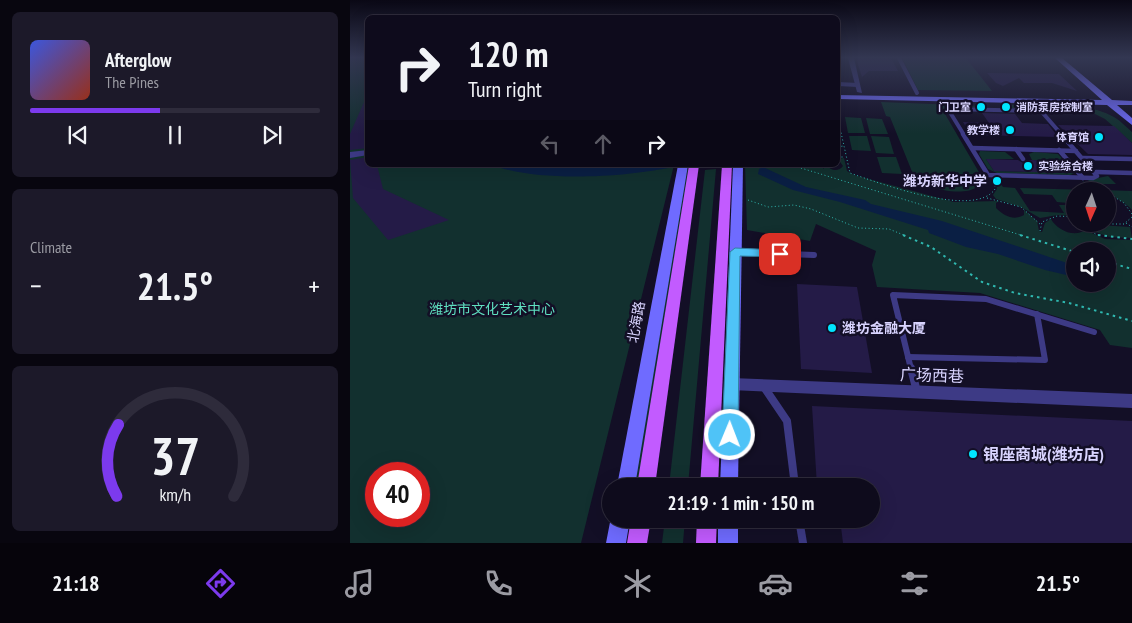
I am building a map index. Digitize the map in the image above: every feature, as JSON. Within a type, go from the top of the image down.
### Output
[{"type":"main road","points":[[647,478],[694,167]]},
{"type":"main road","points":[[709,478],[717,343],[731,194],[727,167]]},
{"type":"main road","points":[[637,543],[640,528]]},
{"type":"main road","points":[[706,543],[707,528]]},
{"type":"street","points":[[858,83],[859,88]]},
{"type":"street","points":[[1087,83],[1132,122]]},
{"type":"street","points":[[840,92],[859,88],[917,93],[1106,100],[1132,103]]},
{"type":"street","points":[[840,97],[989,100],[1106,100],[1132,98]]},
{"type":"street","points":[[350,155],[365,152]]},
{"type":"street","name":"北海路","points":[[627,478],[683,167]]},
{"type":"street","points":[[729,478],[735,252],[731,194],[738,167]]},
{"type":"street","points":[[717,343],[732,344]]},
{"type":"street","points":[[715,384],[731,384]]},
{"type":"street","name":"广场西巷","points":[[731,384],[1132,401]]},
{"type":"street","points":[[616,543],[618,528]]},
{"type":"street","points":[[728,528],[728,543]]},
{"type":"lane","points":[[912,83],[917,93]]},
{"type":"lane","points":[[840,84],[859,88]]},
{"type":"lane","points":[[989,100],[996,110]]},
{"type":"lane","points":[[1096,172],[1097,176],[1094,178],[988,175],[948,109],[1041,111],[1096,172],[1132,174]]},
{"type":"lane","points":[[972,148],[1076,151]]},
{"type":"lane","points":[[1016,149],[1023,159]]},
{"type":"lane","points":[[1060,150],[1083,178]]},
{"type":"lane","points":[[1083,158],[1132,159]]},
{"type":"lane","points":[[735,252],[814,255]]},
{"type":"lane","points":[[917,392],[893,294],[986,299],[1094,332]]},
{"type":"lane","points":[[908,357],[1045,360],[1036,314]]},
{"type":"lane","points":[[762,385],[787,421],[794,478]]},
{"type":"lane","points":[[801,528],[802,543]]},
{"type":"path","points":[[840,137],[849,171],[854,174],[952,201],[974,202],[987,198],[995,189],[993,175]]},
{"type":"path","points":[[840,157],[845,157]]},
{"type":"path","points":[[798,167],[1066,249]]},
{"type":"path","points":[[731,194],[768,207],[794,205],[811,209],[858,228],[889,228],[931,247],[982,282],[1015,293],[1069,302],[1132,322]]},
{"type":"path","points":[[987,198],[1022,207],[1041,225]]},
{"type":"path","points":[[1116,198],[1124,203],[1132,215],[1126,223]]},
{"type":"path","points":[[1040,231],[1042,222],[1050,218],[1066,217]]},
{"type":"path","points":[[1116,225],[1126,223],[1132,226]]},
{"type":"path","points":[[1091,232],[1102,237],[1132,239]]},
{"type":"path","points":[[1116,264],[1132,269]]},
{"type":"green space","name":"潍坊市文化艺术中心","points":[[350,83],[365,83],[365,167],[674,167],[581,543],[350,543]]},
{"type":"green space","points":[[915,83],[986,83],[992,91],[918,90]]},
{"type":"green space","points":[[881,102],[984,106],[977,106],[978,108],[945,107],[948,113],[945,114],[980,174],[980,182],[977,187],[963,191],[946,190],[932,187],[915,179],[890,117],[886,116]]},
{"type":"green space","points":[[1059,104],[1101,111],[1117,119],[1132,132],[1132,143],[1105,119],[1091,112],[1011,108],[1001,105]]},
{"type":"green space","points":[[845,117],[861,118],[865,133],[848,133]]},
{"type":"green space","points":[[866,118],[882,119],[888,134],[870,134]]},
{"type":"green space","points":[[849,136],[867,136],[871,151],[852,150]]},
{"type":"green space","points":[[871,136],[889,137],[894,154],[876,153]]},
{"type":"green space","points":[[980,151],[1005,152],[1014,159],[986,159],[994,171],[1071,173],[1061,161],[1032,160],[1029,154],[1034,152],[1058,154],[1075,173],[1070,175],[997,173],[988,169],[979,154]]},
{"type":"green space","points":[[877,157],[896,157],[902,174],[882,173]]},
{"type":"green space","points":[[844,158],[847,171],[854,175],[954,202],[999,201],[996,203],[996,208],[1002,213],[1009,217],[1017,218],[1024,215],[1024,210],[1037,221],[1039,231],[1042,232],[1045,223],[1051,219],[1066,232],[1089,232],[1105,239],[1132,240],[1132,348],[1110,345],[1100,330],[980,293],[877,287],[872,265],[876,251],[816,224],[810,241],[747,230],[745,167],[822,167],[824,169],[824,167],[828,167],[832,170],[843,166],[840,159]]},
{"type":"green space","points":[[716,169],[689,478],[670,478],[705,170]]},
{"type":"green space","points":[[687,170],[690,170],[641,478],[634,478]]},
{"type":"green space","points":[[1108,176],[1114,182],[1090,182],[1088,180]]},
{"type":"green space","points":[[995,177],[1003,187],[1015,188],[1030,211],[1064,213],[1059,205],[1066,205],[1066,215],[1040,218],[1021,207],[996,199],[993,195],[997,189]]},
{"type":"green space","points":[[1020,188],[1066,189],[1066,203],[1057,202],[1052,195],[1024,194]]},
{"type":"green space","points":[[1116,190],[1132,191],[1132,210],[1116,198]]},
{"type":"green space","points":[[1116,226],[1130,227],[1132,238],[1109,237],[1096,232],[1116,232]]},
{"type":"green space","points":[[664,528],[684,528],[683,543],[662,543]]},
{"type":"water","points":[[499,167],[673,167],[607,176],[557,176],[511,171]]},
{"type":"water","points":[[763,167],[806,187],[865,200],[871,204],[942,221],[1066,263],[1066,275],[998,254],[966,247],[929,233],[928,230],[840,202],[793,190],[758,174],[759,169]]},
{"type":"building","points":[[1053,83],[1069,83],[1077,91]]},
{"type":"building","points":[[365,100],[365,148],[350,150],[350,134]]},
{"type":"building","name":"教学楼","points":[[982,113],[1015,114],[1022,123],[1048,124],[1058,137],[971,135],[963,122],[989,123]]},
{"type":"building","name":"体育馆","points":[[1058,125],[1114,126],[1132,143],[1132,155],[1088,154]]},
{"type":"building","points":[[365,158],[365,167],[378,167],[383,189],[449,220],[388,240],[353,198],[350,160]]},
{"type":"building","name":"实验综合楼","points":[[986,159],[1018,160],[1023,163],[1027,160],[1061,161],[1071,173],[994,171]]},
{"type":"building","name":"潍坊金融大厦","points":[[797,284],[857,287],[872,373],[801,369]]},
{"type":"building","name":"银座商城(潍坊店)","points":[[812,406],[1132,421],[1132,543],[843,543],[841,528],[880,528],[880,478],[816,478]]},
{"type":"place","name":"门卫室","points":[[981,107]]},
{"type":"place","name":"消防泵房控制室","points":[[1006,107]]},
{"type":"place","name":"教学楼","points":[[1010,130]]},
{"type":"place","name":"体育馆","points":[[1099,137]]},
{"type":"place","name":"实验综合楼","points":[[1028,166]]},
{"type":"place","name":"潍坊新华中学","points":[[997,181]]},
{"type":"place","name":"潍坊金融大厦","points":[[832,328]]},
{"type":"place","name":"银座商城(潍坊店)","points":[[973,454]]},
{"type":"route","points":[[730,435],[735,252],[780,254]]}]
